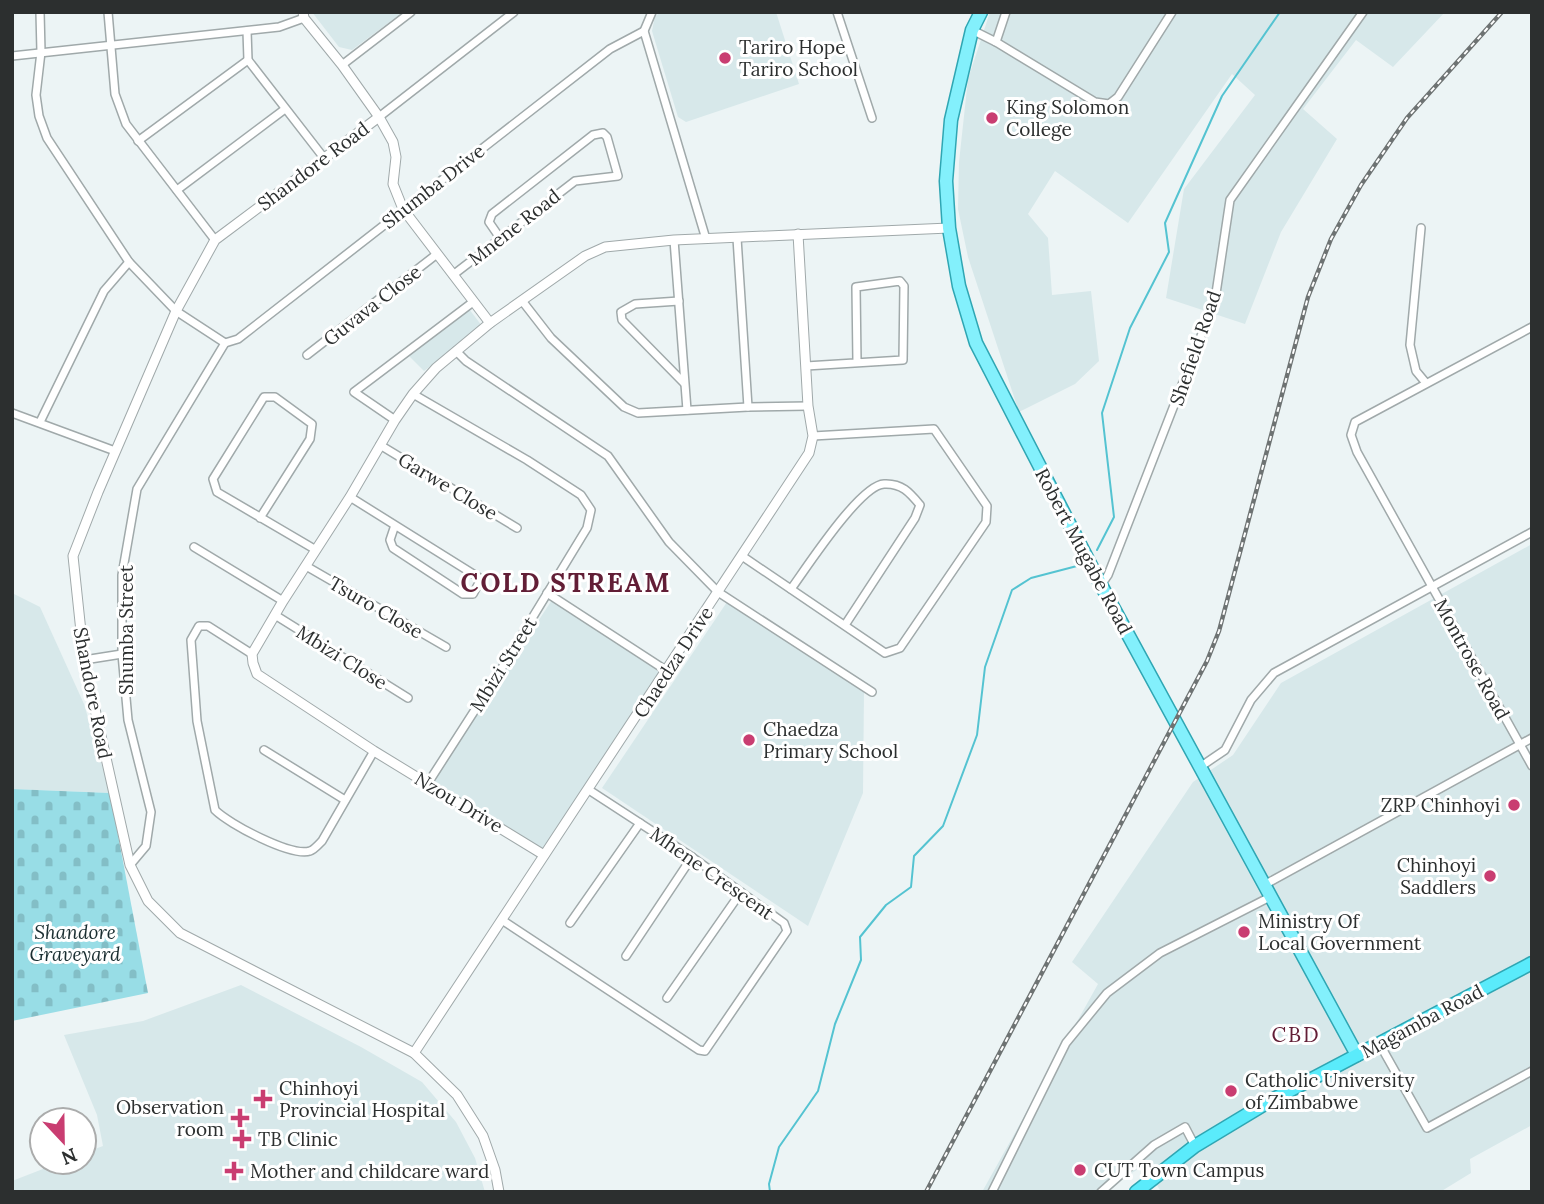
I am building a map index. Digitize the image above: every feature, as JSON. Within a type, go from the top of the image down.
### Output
[{"type":"highway","name":"Magamba Road","points":[[1136,1192],[1195,1146],[1268,1102],[1532,963]]},
{"type":"main road","name":"Robert Mugabe Road","points":[[981,12],[972,30],[951,120],[946,181],[949,228],[959,286],[976,343],[1101,585],[1357,1055]]},
{"type":"street","points":[[40,12],[41,52],[36,95],[39,116],[47,138],[129,262],[176,311],[225,343]]},
{"type":"street","points":[[108,12],[115,94],[126,124],[215,240]]},
{"type":"street","points":[[342,65],[411,12]]},
{"type":"street","points":[[652,12],[644,31],[706,239]]},
{"type":"street","points":[[837,12],[872,118]]},
{"type":"street","points":[[996,41],[1006,12]]},
{"type":"street","points":[[972,30],[996,41],[1095,102],[1109,104],[1118,97],[1172,12]]},
{"type":"street","name":"Shefield Road","points":[[1101,585],[1108,575],[1215,300],[1230,200],[1363,12]]},
{"type":"street","points":[[379,117],[511,13]]},
{"type":"street","points":[[12,56],[279,27],[303,15],[379,117],[393,142],[396,156],[393,184],[403,209],[490,323]]},
{"type":"street","points":[[247,31],[248,60],[324,158]]},
{"type":"street","name":"Shumba Drive","points":[[225,343],[238,339],[610,49],[644,31]]},
{"type":"street","points":[[138,141],[248,60]]},
{"type":"street","points":[[177,190],[285,108]]},
{"type":"street","name":"Shandore Road","points":[[379,117],[215,240],[176,311],[73,556],[84,660],[130,865],[149,901],[180,933],[414,1053],[457,1096],[483,1136],[499,1192]]},
{"type":"street","name":"Mnene Road","points":[[453,275],[575,181],[618,176],[607,137],[603,133],[593,135],[492,214],[489,222],[500,237]]},
{"type":"street","points":[[374,751],[322,841],[312,851],[295,852],[225,820],[215,810],[197,721],[191,640],[199,626],[208,626],[252,658],[283,601],[350,497],[395,420],[436,368],[490,323],[585,256],[605,247],[674,240],[949,228]]},
{"type":"street","points":[[1422,228],[1410,345],[1416,371],[1426,383]]},
{"type":"street","points":[[742,556],[885,653],[900,648],[986,522],[987,506],[934,429],[813,436],[808,406],[798,234]]},
{"type":"street","points":[[737,238],[748,407]]},
{"type":"street","points":[[674,240],[687,410]]},
{"type":"street","name":"Guvava Close","points":[[307,355],[437,254]]},
{"type":"street","points":[[40,422],[104,291],[129,262]]},
{"type":"street","points":[[806,366],[903,360],[904,286],[900,281],[856,287],[857,362]]},
{"type":"street","points":[[679,301],[635,304],[621,313],[622,320],[685,383]]},
{"type":"street","points":[[395,420],[354,392],[474,302]]},
{"type":"street","points":[[523,302],[551,338],[624,407],[638,413],[808,406]]},
{"type":"street","name":"Montrose Road","points":[[1532,327],[1356,422],[1351,436],[1357,452],[1532,766]]},
{"type":"street","name":"Shumba Street","points":[[130,865],[146,846],[151,812],[128,720],[122,653],[122,575],[137,489],[225,343]]},
{"type":"street","points":[[456,351],[466,361],[608,456],[669,542],[718,592],[872,692]]},
{"type":"street","name":"Mbizi Street","points":[[413,394],[527,460],[581,495],[591,510],[587,528],[428,783]]},
{"type":"street","points":[[260,518],[310,439],[312,424],[275,397],[264,397],[213,479],[217,492],[260,518],[316,550]]},
{"type":"street","points":[[12,414],[115,451]]},
{"type":"street","name":"Chaedza Drive","points":[[414,1053],[809,453],[813,436]]},
{"type":"street","name":"Garwe Close","points":[[380,445],[517,528]]},
{"type":"street","points":[[790,589],[857,501],[871,488],[884,484],[905,487],[920,505],[915,517],[845,625]]},
{"type":"street","points":[[350,497],[478,577],[480,581],[473,594],[463,594],[393,548],[390,540],[395,526]]},
{"type":"street","points":[[1200,766],[1225,750],[1251,700],[1274,673],[1532,533]]},
{"type":"street","points":[[194,547],[283,601]]},
{"type":"street","name":"Tsuro Close","points":[[306,566],[446,647]]},
{"type":"street","points":[[547,593],[667,671]]},
{"type":"street","name":"Mbizi Close","points":[[275,615],[408,698]]},
{"type":"street","points":[[84,660],[122,653]]},
{"type":"street","name":"Nzou Drive","points":[[252,658],[257,674],[374,751],[544,855]]},
{"type":"street","points":[[992,1192],[1066,1043],[1107,993],[1160,953],[1532,738]]},
{"type":"street","points":[[264,750],[345,800]]},
{"type":"street","name":"Mhene Crescent","points":[[502,920],[699,1050],[705,1051],[788,930],[785,923],[692,857],[589,790]]},
{"type":"street","points":[[570,923],[640,823]]},
{"type":"street","points":[[625,956],[692,857]]},
{"type":"street","points":[[667,998],[741,892]]},
{"type":"street","points":[[1379,1043],[1427,1128],[1532,1071]]},
{"type":"street","points":[[1101,1192],[1154,1144],[1185,1127],[1195,1146]]},
{"type":"shaded area","points":[[312,12],[403,12],[352,50],[339,47]]},
{"type":"shaded area","name":"Tariro Hope Tariro School","points":[[661,12],[776,12],[799,84],[686,122],[678,117],[652,31],[655,16]]},
{"type":"shaded area","points":[[990,12],[1445,12],[1393,67],[1356,40],[1303,109],[1337,139],[1281,232],[1245,324],[1166,298],[1184,189],[1255,95],[1232,74],[1128,223],[1055,171],[1028,214],[1048,238],[1052,295],[1091,291],[1099,361],[1075,384],[1019,412],[968,257],[958,209],[959,162],[968,79]]},
{"type":"shaded area","points":[[469,309],[482,326],[424,371],[407,354]]},
{"type":"shaded area","points":[[1532,544],[1532,735],[1515,744],[1532,775],[1532,1125],[1470,1159],[1471,1173],[1440,1192],[1161,1192],[1145,1165],[1120,1180],[1108,1192],[982,1192],[1098,984],[1072,962],[1193,782],[1233,755],[1281,683]]},
{"type":"shaded area","points":[[12,593],[40,607],[84,704],[110,793],[12,789]]},
{"type":"shaded area","points":[[552,600],[664,671],[545,851],[433,781]]},
{"type":"shaded area","name":"Chaedza Primary School","points":[[727,602],[864,692],[863,793],[808,926],[602,788]]},
{"type":"shaded area","name":"Chinhoyi Provincial Hospital","points":[[241,985],[422,1082],[456,1122],[475,1158],[485,1192],[12,1192],[12,1181],[28,1175],[98,1176],[98,1148],[103,1146],[98,1106],[93,1106],[64,1035],[143,1021]]},
{"type":"green space","name":"Shandore Graveyard","points":[[12,789],[110,793],[148,993],[12,1021]]},
{"type":"waterway","points":[[1097,550],[1114,517],[1102,413],[1130,328],[1169,252],[1165,223],[1222,96],[1280,12]]},
{"type":"waterway","points":[[770,1192],[769,1184],[779,1147],[818,1091],[835,1024],[861,960],[860,937],[886,905],[911,887],[914,856],[943,826],[977,735],[985,667],[1012,590],[1031,578],[1077,566]]},
{"type":"railway","points":[[926,1192],[1207,661],[1219,631],[1308,297],[1331,239],[1361,185],[1407,118],[1502,12]]},
{"type":"place","name":"Tariro Hope Tariro School","points":[[725,58]]},
{"type":"place","name":"King Solomon College","points":[[992,118]]},
{"type":"place","name":"Chaedza Primary School","points":[[749,740]]},
{"type":"place","name":"ZRP Chinhoyi","points":[[1514,805]]},
{"type":"place","name":"Chinhoyi Saddlers","points":[[1490,876]]},
{"type":"place","name":"Ministry Of Local Government","points":[[1244,932]]},
{"type":"place","name":"Catholic University of Zimbabwe","points":[[1231,1091]]},
{"type":"place","name":"Chinhoyi Provincial Hospital","points":[[263,1099]]},
{"type":"place","name":"Observation room","points":[[240,1118]]},
{"type":"place","name":"TB Clinic","points":[[242,1139]]},
{"type":"place","name":"CUT Town Campus","points":[[1080,1170]]},
{"type":"place","name":"Mother and childcare ward","points":[[234,1171]]},
{"type":"district","name":"COLD STREAM","points":[[566,583]]},
{"type":"district","name":"CBD","points":[[1296,1035]]}]
